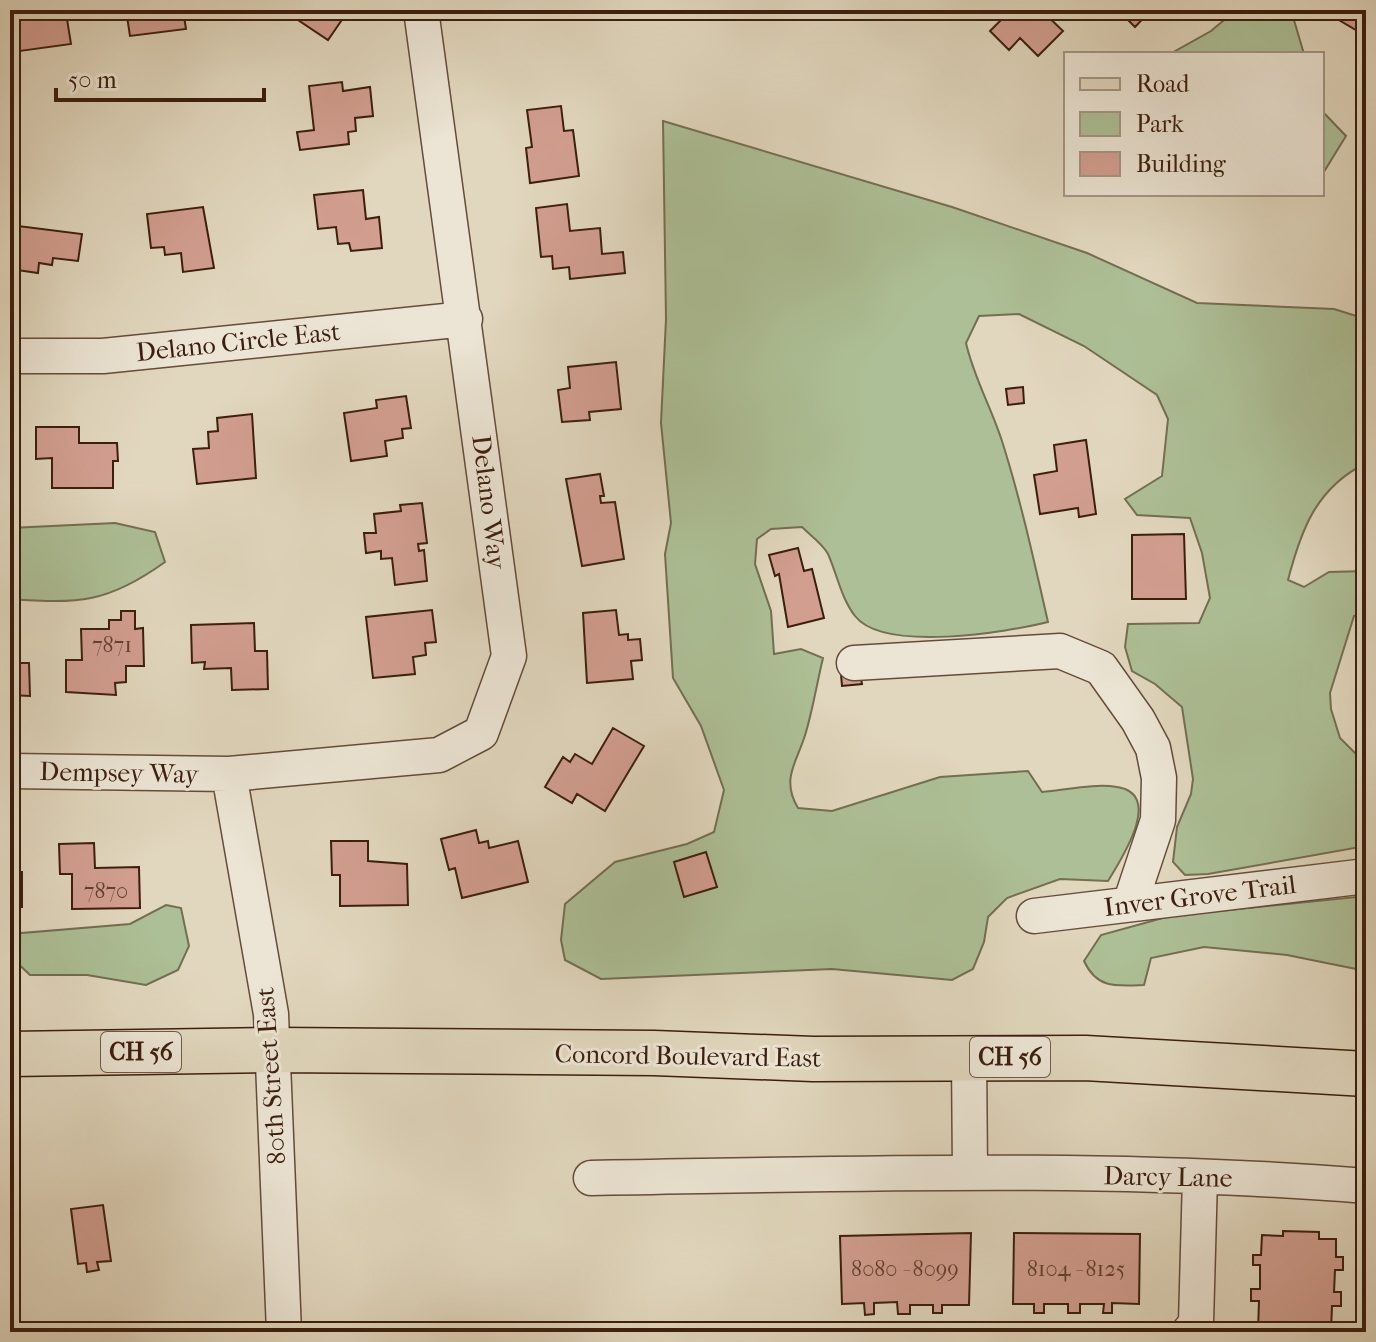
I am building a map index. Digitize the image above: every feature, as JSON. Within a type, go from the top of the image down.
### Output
[{"type":"main road","name":"Concord Boulevard East","points":[[10,1054],[273,1050],[654,1053],[813,1059],[969,1056],[1085,1058],[1366,1074]]},
{"type":"street","name":"Delano Way","points":[[229,774],[439,755],[481,733],[509,656],[421,10]]},
{"type":"street","name":"Delano Circle East","points":[[10,356],[103,356],[465,319]]},
{"type":"street","points":[[854,663],[1060,651],[1101,668],[1138,720],[1153,748],[1159,778],[1158,820],[1130,904]]},
{"type":"street","name":"Dempsey Way","points":[[10,771],[229,774]]},
{"type":"street","name":"80th Street East","points":[[229,774],[271,1014],[284,1332]]},
{"type":"street","name":"Inver Grove Trail","points":[[1034,916],[1366,876]]},
{"type":"street","points":[[969,1056],[970,1173]]},
{"type":"street","name":"Darcy Lane","points":[[591,1178],[970,1173],[1200,1177],[1366,1186]]},
{"type":"street","points":[[1189,1332],[1196,1323],[1200,1177]]},
{"type":"green space","points":[[1230,10],[1291,10],[1303,52],[1174,52],[1211,31],[1230,15]]},
{"type":"green space","points":[[1324,113],[1346,136],[1324,172]]},
{"type":"green space","points":[[663,121],[952,207],[1087,253],[1197,303],[1334,309],[1366,319],[1366,463],[1335,485],[1313,512],[1288,580],[1304,587],[1329,572],[1366,571],[1366,615],[1354,616],[1330,693],[1331,709],[1340,738],[1366,764],[1366,846],[1208,874],[1185,875],[1173,862],[1177,827],[1191,794],[1193,779],[1182,707],[1155,684],[1132,671],[1125,647],[1128,624],[1199,623],[1210,598],[1202,553],[1190,518],[1137,515],[1125,499],[1162,476],[1168,419],[1157,395],[1084,346],[1019,314],[979,316],[966,343],[1009,464],[1048,622],[947,637],[892,634],[870,627],[850,609],[828,554],[820,543],[802,527],[771,529],[757,539],[755,564],[771,611],[774,654],[801,649],[823,658],[803,742],[792,770],[793,797],[798,808],[832,811],[940,777],[1028,771],[1042,792],[1090,786],[1117,787],[1131,792],[1138,802],[1138,815],[1129,844],[1108,881],[1060,879],[1007,898],[988,917],[984,942],[973,969],[952,980],[832,969],[601,979],[565,960],[561,940],[565,904],[615,862],[687,844],[714,832],[724,790],[701,726],[673,678],[665,554],[671,523],[661,423],[666,319]]},
{"type":"green space","points":[[115,523],[155,532],[165,562],[126,586],[92,598],[55,601],[10,599],[10,528]]},
{"type":"green space","points":[[1366,896],[1366,971],[1287,955],[1204,947],[1151,958],[1144,985],[1125,986],[1101,981],[1084,961],[1101,935],[1170,916]]},
{"type":"green space","points":[[166,905],[181,908],[189,946],[178,970],[146,985],[87,975],[30,975],[10,956],[10,934],[130,924]]},
{"type":"building","points":[[31,10],[76,10],[66,13],[71,44],[20,51],[15,18],[32,15]]},
{"type":"building","points":[[126,10],[183,10],[186,29],[130,36]]},
{"type":"building","points":[[283,10],[346,10],[348,11],[328,40]]},
{"type":"building","points":[[997,10],[1041,10],[1063,31],[1038,56],[1020,38],[1009,50],[990,31],[1004,17]]},
{"type":"building","points":[[1118,10],[1151,10],[1135,27]]},
{"type":"building","points":[[1322,10],[1366,10],[1366,36]]},
{"type":"building","points":[[342,82],[343,91],[370,87],[373,116],[355,118],[356,131],[348,132],[349,144],[300,150],[297,132],[314,130],[309,86]]},
{"type":"building","points":[[561,106],[564,131],[573,130],[579,176],[530,183],[526,148],[532,147],[527,110]]},
{"type":"building","points":[[363,190],[366,219],[379,217],[382,248],[351,251],[349,243],[338,244],[336,227],[318,229],[314,195]]},
{"type":"building","points":[[567,204],[570,231],[600,228],[602,254],[623,252],[625,273],[570,279],[569,267],[553,269],[552,256],[541,257],[536,208]]},
{"type":"building","points":[[203,207],[214,268],[183,272],[181,253],[165,255],[164,247],[151,248],[147,214]]},
{"type":"building","points":[[10,225],[82,234],[78,261],[53,258],[52,265],[39,263],[38,273],[10,269]]},
{"type":"building","points":[[616,362],[621,409],[589,412],[590,420],[562,422],[558,390],[570,388],[568,367]]},
{"type":"building","points":[[1023,387],[1024,403],[1008,405],[1006,389]]},
{"type":"building","points":[[406,396],[411,428],[402,429],[403,438],[385,441],[387,456],[351,461],[344,413],[377,408],[376,400]]},
{"type":"building","points":[[252,414],[256,478],[197,484],[193,449],[209,448],[208,432],[218,431],[217,418]]},
{"type":"building","points":[[36,427],[79,427],[79,443],[117,443],[118,461],[113,461],[113,488],[52,488],[52,458],[36,459]]},
{"type":"building","points":[[1086,440],[1096,514],[1079,517],[1078,508],[1040,514],[1034,475],[1057,471],[1054,445]]},
{"type":"building","points":[[600,474],[604,496],[600,496],[601,503],[615,502],[624,559],[582,566],[566,479]]},
{"type":"building","points":[[422,503],[427,543],[418,544],[419,551],[424,550],[427,581],[395,585],[392,558],[381,559],[381,551],[366,553],[364,533],[376,533],[374,514],[401,511],[400,505]]},
{"type":"building","points":[[1184,534],[1186,599],[1132,599],[1132,535]]},
{"type":"building","points":[[798,548],[804,571],[812,569],[824,618],[788,627],[779,574],[775,576],[769,555]]},
{"type":"building","points":[[432,610],[436,642],[425,643],[426,655],[413,657],[415,674],[373,678],[366,617]]},
{"type":"building","points":[[616,610],[619,635],[628,634],[628,640],[640,639],[642,660],[631,661],[633,679],[587,683],[583,613]]},
{"type":"building","points":[[121,611],[135,611],[135,629],[143,628],[144,666],[126,666],[126,682],[115,683],[116,695],[66,692],[66,660],[82,660],[81,629],[109,629],[109,620],[121,620]]},
{"type":"building","points":[[254,623],[255,651],[267,651],[268,689],[232,690],[231,668],[204,669],[205,662],[192,663],[191,625]]},
{"type":"building","points":[[10,663],[29,663],[30,696],[10,695]]},
{"type":"building","points":[[860,672],[862,684],[842,686],[841,674]]},
{"type":"building","points":[[613,728],[644,746],[605,811],[577,794],[572,803],[545,787],[563,757],[570,762],[575,754],[592,764]]},
{"type":"building","points":[[476,830],[479,843],[488,841],[489,848],[518,841],[528,882],[462,898],[455,868],[449,870],[441,839]]},
{"type":"building","points":[[331,841],[368,841],[368,861],[407,864],[408,905],[340,906],[340,875],[332,875]]},
{"type":"building","points":[[94,843],[95,868],[139,867],[140,908],[72,909],[72,874],[60,874],[59,844]]},
{"type":"building","points":[[706,852],[717,887],[684,897],[674,862]]},
{"type":"building","points":[[10,872],[22,872],[22,907],[10,907]]},
{"type":"building","points":[[103,1205],[111,1261],[97,1262],[99,1270],[87,1272],[86,1263],[78,1264],[71,1209]]},
{"type":"building","points":[[1283,1231],[1319,1232],[1319,1239],[1336,1239],[1336,1257],[1343,1257],[1343,1270],[1335,1270],[1334,1292],[1341,1292],[1341,1306],[1332,1306],[1331,1332],[1258,1332],[1259,1301],[1251,1301],[1251,1289],[1260,1289],[1260,1265],[1253,1265],[1253,1255],[1261,1255],[1262,1235],[1283,1236]]},
{"type":"building","points":[[971,1233],[969,1305],[942,1305],[942,1313],[933,1313],[933,1305],[910,1305],[910,1314],[898,1314],[897,1302],[874,1303],[874,1314],[865,1315],[864,1303],[842,1304],[840,1236]]},
{"type":"building","points":[[1014,1233],[1140,1234],[1139,1304],[1112,1303],[1112,1313],[1103,1313],[1104,1304],[1080,1304],[1080,1313],[1068,1313],[1068,1304],[1044,1304],[1044,1313],[1034,1313],[1034,1304],[1013,1304]]}]
